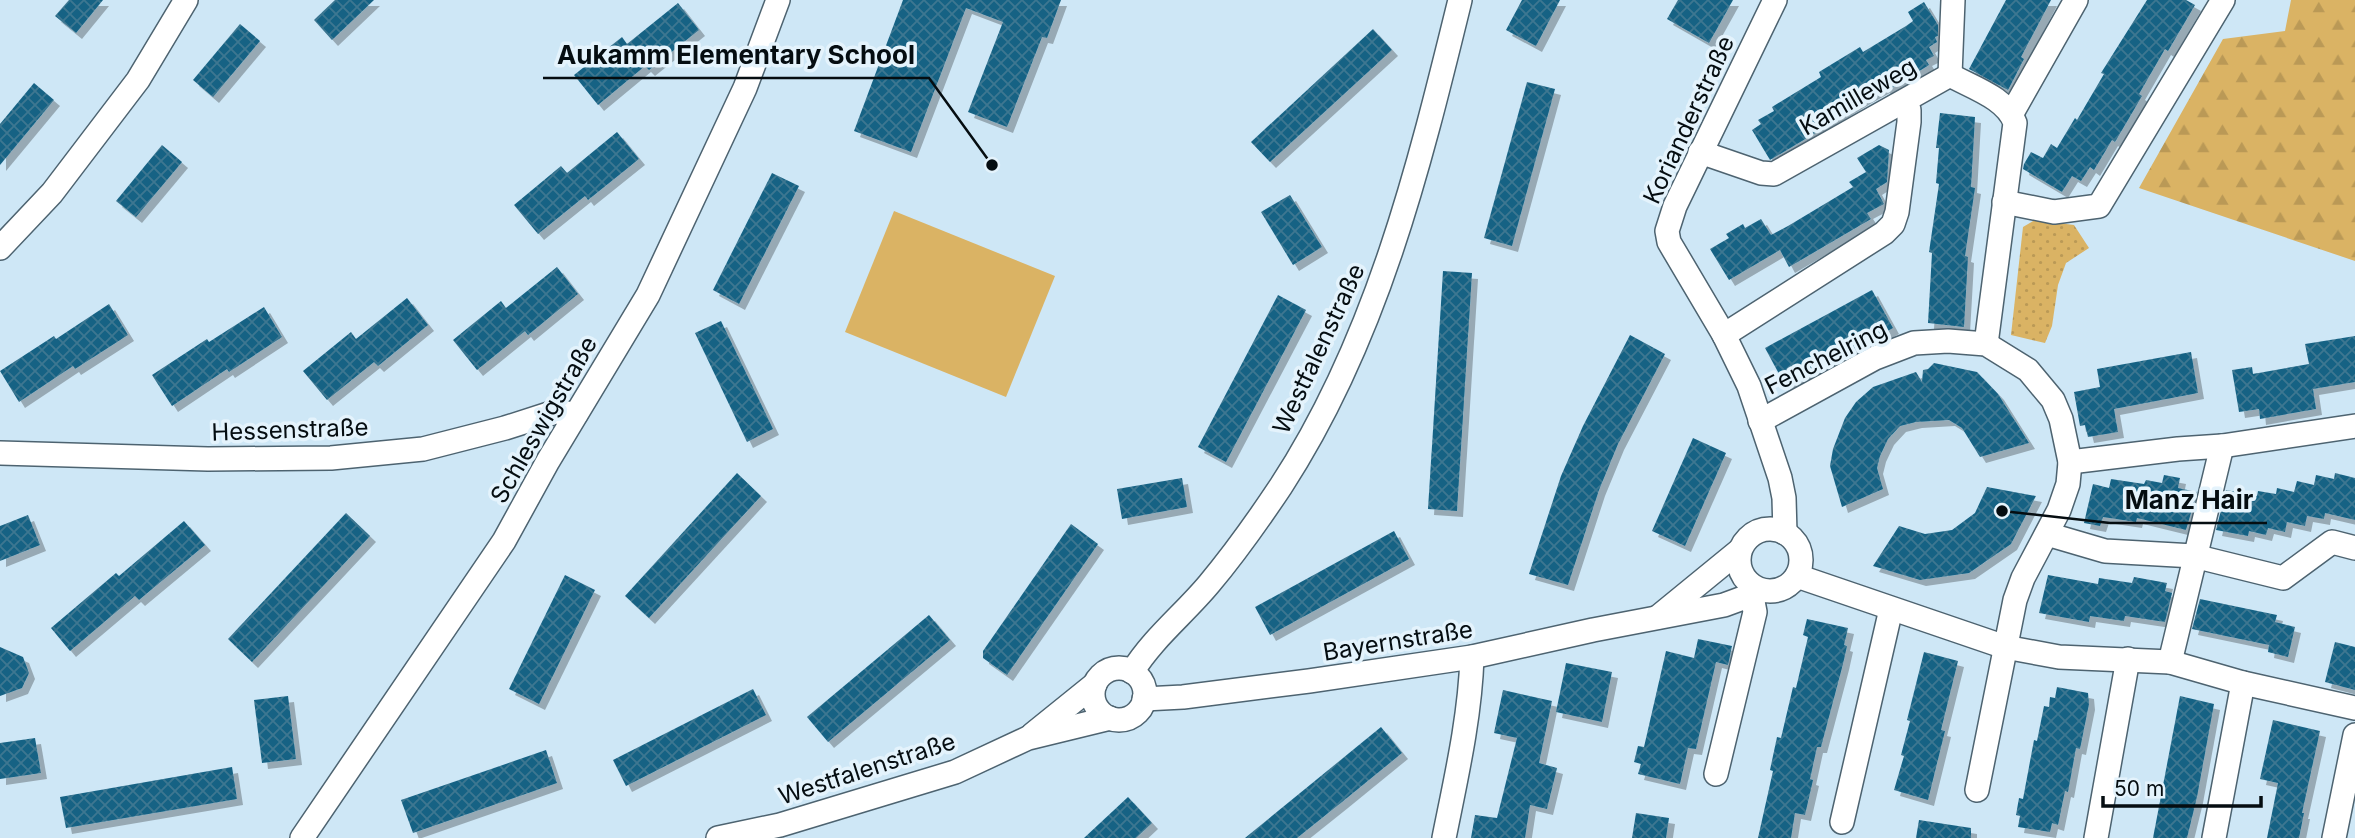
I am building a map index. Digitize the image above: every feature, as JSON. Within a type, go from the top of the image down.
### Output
[{"type":"street","points":[[0,248],[52,193],[130,90],[186,0]]},
{"type":"street","name":"Schleswigstraße","points":[[302,838],[504,541],[648,295],[745,88],[778,0]]},
{"type":"street","name":"Westfalenstraße","points":[[1132,672],[1147,650],[1208,585],[1253,527],[1289,471],[1340,377],[1388,263],[1424,141],[1460,0]]},
{"type":"street","name":"Korianderstraße","points":[[1775,0],[1700,152],[1675,206],[1667,231],[1669,242],[1724,335],[1749,386],[1780,478],[1784,498],[1785,533]]},
{"type":"street","points":[[1950,75],[1953,0]]},
{"type":"street","points":[[1986,344],[2015,123],[2012,113],[2076,0]]},
{"type":"street","points":[[2004,202],[2054,212],[2099,206],[2223,0]]},
{"type":"street","name":"Kamilleweg","points":[[1700,152],[1761,173],[1774,173],[1950,75],[1996,100],[2012,113]]},
{"type":"street","points":[[1724,335],[1884,233],[1893,224],[1909,122],[1909,110],[1905,102]]},
{"type":"street","name":"Fenchelring","points":[[1760,421],[1875,358],[1914,343],[1948,341],[1986,344],[2039,380],[2062,419],[2070,462],[2068,484],[2047,534],[2022,578],[2005,647]]},
{"type":"street","name":"Hessenstraße","points":[[0,453],[208,459],[331,458],[423,449],[555,412],[576,414]]},
{"type":"street","points":[[2070,462],[2222,446],[2355,426]]},
{"type":"street","points":[[2170,662],[2222,446]]},
{"type":"street","points":[[1716,774],[1755,612],[1757,593],[1740,570],[1740,550],[1750,535],[1758,531],[1767,529],[1785,533],[1799,547],[1801,557],[1797,576],[1782,589],[1757,593]]},
{"type":"street","points":[[2047,534],[2105,551],[2194,556],[2283,578],[2332,542],[2355,548]]},
{"type":"street","name":"Bayernstraße","points":[[1658,617],[1740,550]]},
{"type":"street","points":[[1797,576],[2005,647],[2059,657],[2170,662],[2355,708]]},
{"type":"street","name":"Bayernstraße","points":[[1144,699],[1163,700],[1472,657],[1724,605],[1757,593]]},
{"type":"street","points":[[1842,822],[1891,609]]},
{"type":"street","points":[[1978,790],[2005,647]]},
{"type":"street","points":[[1444,838],[1462,746],[1472,657]]},
{"type":"street","points":[[2096,838],[2128,659]]},
{"type":"street","points":[[1115,668],[1132,672],[1142,683],[1144,699],[1135,714],[1128,718],[1110,718],[1097,708],[1094,700],[1095,684],[1107,671],[1115,668]]},
{"type":"street","points":[[2214,838],[2243,682]]},
{"type":"street","name":"Westfalenstraße","points":[[1028,738],[1095,684]]},
{"type":"street","name":"Westfalenstraße","points":[[718,838],[780,825],[955,772],[1028,738],[1110,718]]},
{"type":"street","points":[[2334,838],[2355,734]]},
{"type":"green space","points":[[2291,0],[2355,0],[2355,261],[2139,188],[2223,39],[2285,31]]},
{"type":"green space","points":[[894,211],[1055,276],[1006,397],[845,332]]},
{"type":"green space","points":[[2035,220],[2074,225],[2089,248],[2066,263],[2058,285],[2052,326],[2045,343],[2011,335],[2023,227]]},
{"type":"building","points":[[69,0],[103,0],[76,33],[55,16]]},
{"type":"building","points":[[335,0],[374,0],[332,40],[314,20]]},
{"type":"building","points":[[903,0],[1061,0],[1047,38],[1042,37],[1007,127],[968,112],[1003,22],[966,8],[911,152],[854,131]]},
{"type":"building","points":[[1522,0],[1560,0],[1536,46],[1506,30]]},
{"type":"building","points":[[1678,0],[1733,0],[1709,43],[1667,19]]},
{"type":"building","points":[[2006,0],[2051,0],[2021,57],[2024,59],[2008,90],[1969,69]]},
{"type":"building","points":[[2147,0],[2186,0],[2195,5],[2168,51],[2165,49],[2115,142],[2112,140],[2094,170],[2090,167],[2081,181],[2072,176],[2062,192],[2023,169],[2024,164],[2031,152],[2043,158],[2051,144],[2057,148],[2075,118],[2077,120],[2104,74],[2101,73]]},
{"type":"building","points":[[1924,2],[1938,25],[1938,36],[1935,37],[1937,42],[1929,47],[1934,56],[1926,60],[1929,65],[1887,91],[1884,87],[1866,97],[1825,122],[1827,126],[1770,160],[1752,130],[1761,124],[1758,120],[1774,111],[1772,107],[1821,77],[1819,72],[1860,47],[1863,52],[1906,26],[1913,21],[1908,12]]},
{"type":"building","points":[[678,3],[699,30],[649,70],[645,66],[598,105],[574,75],[622,37],[627,44]]},
{"type":"building","points":[[240,24],[260,41],[213,97],[193,80]]},
{"type":"building","points":[[1373,29],[1392,50],[1270,162],[1251,142]]},
{"type":"building","points":[[1527,82],[1555,89],[1512,246],[1484,238]]},
{"type":"building","points":[[34,83],[54,100],[0,165],[0,124]]},
{"type":"building","points":[[1940,113],[1975,117],[1971,187],[1975,188],[1965,256],[1968,257],[1964,327],[1928,323],[1932,253],[1929,252],[1939,184],[1936,183],[1939,148],[1936,148]]},
{"type":"building","points":[[617,132],[639,159],[588,200],[585,196],[538,234],[514,205],[561,166],[567,173]]},
{"type":"building","points":[[162,145],[182,162],[136,217],[116,201]]},
{"type":"building","points":[[1879,145],[1889,150],[1887,182],[1876,189],[1884,204],[1867,213],[1871,219],[1789,267],[1780,250],[1729,280],[1710,249],[1729,238],[1726,234],[1743,224],[1745,228],[1761,219],[1771,235],[1788,226],[1853,187],[1849,182],[1866,172],[1857,158]]},
{"type":"building","points":[[772,173],[799,186],[739,304],[713,290]]},
{"type":"building","points":[[1290,195],[1322,247],[1293,265],[1261,212]]},
{"type":"building","points":[[557,267],[578,294],[528,335],[525,331],[477,370],[453,340],[501,301],[506,308]]},
{"type":"building","points":[[1443,271],[1472,273],[1457,511],[1428,509]]},
{"type":"building","points":[[1872,290],[1893,328],[1786,387],[1765,348]]},
{"type":"building","points":[[1278,295],[1306,310],[1226,462],[1198,447]]},
{"type":"building","points":[[407,298],[428,325],[378,366],[374,362],[327,400],[303,371],[351,332],[356,339]]},
{"type":"building","points":[[109,304],[128,335],[75,369],[73,366],[19,402],[0,371]]},
{"type":"building","points":[[264,307],[282,337],[229,372],[227,369],[172,406],[152,375],[207,339],[209,342]]},
{"type":"building","points":[[721,321],[773,429],[747,442],[695,333]]},
{"type":"building","points":[[1630,335],[1665,354],[1618,444],[1599,490],[1568,585],[1529,574],[1561,476],[1583,426]]},
{"type":"building","points":[[2355,336],[2355,382],[2313,389],[2316,409],[2260,419],[2259,409],[2239,412],[2232,370],[2252,367],[2253,374],[2309,364],[2305,344]]},
{"type":"building","points":[[2191,352],[2198,393],[2114,409],[2118,432],[2088,437],[2085,425],[2080,426],[2074,392],[2100,387],[2097,369]]},
{"type":"building","points":[[1934,363],[1977,372],[1998,394],[2029,443],[1980,457],[1962,428],[1949,420],[1900,426],[1888,439],[1880,456],[1877,468],[1883,489],[1842,507],[1830,466],[1833,449],[1845,418],[1856,402],[1873,387],[1916,372],[1922,382],[1923,370]]},
{"type":"building","points":[[1693,438],[1726,453],[1685,546],[1652,531]]},
{"type":"building","points":[[737,473],[761,496],[649,618],[625,596]]},
{"type":"building","points":[[2335,473],[2355,478],[2355,520],[2325,513],[2324,519],[2307,516],[2305,526],[2287,522],[2285,532],[2268,528],[2266,535],[2249,531],[2248,536],[2216,530],[2226,490],[2257,496],[2258,491],[2276,494],[2277,488],[2294,492],[2297,481],[2314,485],[2316,475],[2334,479]]},
{"type":"building","points":[[2164,475],[2180,478],[2178,488],[2197,492],[2186,530],[2137,518],[2136,522],[2103,517],[2100,526],[2084,523],[2093,484],[2109,488],[2111,479],[2144,484],[2146,480],[2162,483]]},
{"type":"building","points":[[1182,478],[1187,507],[1122,519],[1117,489]]},
{"type":"building","points":[[1987,487],[2036,496],[2011,544],[1969,573],[1920,580],[1873,566],[1899,526],[1925,534],[1952,530],[1975,513]]},
{"type":"building","points":[[346,513],[370,536],[252,662],[228,639]]},
{"type":"building","points":[[28,515],[40,545],[0,561],[0,526]]},
{"type":"building","points":[[184,521],[205,545],[139,600],[135,596],[70,651],[51,628],[116,573],[119,576]]},
{"type":"building","points":[[1071,524],[1098,544],[1007,675],[983,658],[983,651]]},
{"type":"building","points":[[1394,531],[1409,559],[1270,635],[1255,607]]},
{"type":"building","points":[[565,575],[595,590],[539,704],[509,689]]},
{"type":"building","points":[[2048,575],[2098,584],[2099,578],[2132,583],[2134,577],[2167,583],[2165,591],[2172,593],[2165,622],[2125,616],[2124,621],[2090,616],[2089,622],[2039,613]]},
{"type":"building","points":[[2200,599],[2277,615],[2275,622],[2295,627],[2288,657],[2268,652],[2269,645],[2192,629]]},
{"type":"building","points":[[929,615],[950,640],[828,742],[807,717]]},
{"type":"building","points":[[1807,619],[1848,628],[1843,664],[1821,747],[1817,747],[1805,815],[1795,813],[1791,838],[1758,838],[1773,771],[1770,770],[1777,737],[1781,738],[1808,637],[1803,635]]},
{"type":"building","points":[[1698,639],[1732,646],[1728,665],[1716,662],[1696,749],[1688,748],[1680,784],[1638,774],[1641,764],[1634,762],[1638,746],[1644,747],[1666,651],[1694,658]]},
{"type":"building","points":[[2335,642],[2355,647],[2355,690],[2325,682]]},
{"type":"building","points":[[0,647],[23,657],[29,673],[22,688],[0,696]]},
{"type":"building","points":[[1924,652],[1958,661],[1928,800],[1894,790],[1904,756],[1901,755],[1910,721],[1907,720]]},
{"type":"building","points":[[1566,663],[1612,672],[1602,722],[1556,712]]},
{"type":"building","points":[[2057,687],[2088,693],[2089,704],[2080,749],[2076,748],[2068,792],[2065,791],[2058,825],[2052,823],[2050,832],[2018,827],[2020,816],[2016,815],[2019,798],[2023,799],[2034,740],[2037,741],[2044,706],[2049,707],[2050,697],[2055,698]]},
{"type":"building","points":[[753,689],[766,715],[626,786],[613,760]]},
{"type":"building","points":[[1503,690],[1552,701],[1539,763],[1557,768],[1547,809],[1530,805],[1525,838],[1471,838],[1475,815],[1497,818],[1517,738],[1494,733]]},
{"type":"building","points":[[288,696],[296,759],[262,763],[254,700]]},
{"type":"building","points":[[2180,696],[2214,704],[2197,797],[2187,838],[2153,838]]},
{"type":"building","points":[[2273,720],[2320,731],[2299,838],[2267,838],[2278,783],[2260,779]]},
{"type":"building","points":[[1381,727],[1402,753],[1342,802],[1297,838],[1245,838]]},
{"type":"building","points":[[35,738],[41,773],[0,779],[0,743]]},
{"type":"building","points":[[546,750],[557,783],[413,833],[401,800]]},
{"type":"building","points":[[232,767],[237,799],[66,828],[60,797]]},
{"type":"building","points":[[1128,797],[1152,823],[1136,838],[1084,838]]},
{"type":"building","points":[[1636,813],[1669,818],[1666,838],[1632,838]]},
{"type":"building","points":[[1919,820],[1971,828],[1971,838],[1916,838]]},
{"type":"place","name":"Aukamm Elementary School","points":[[992,165]]},
{"type":"place","name":"Manz Hair","points":[[2002,511]]}]
